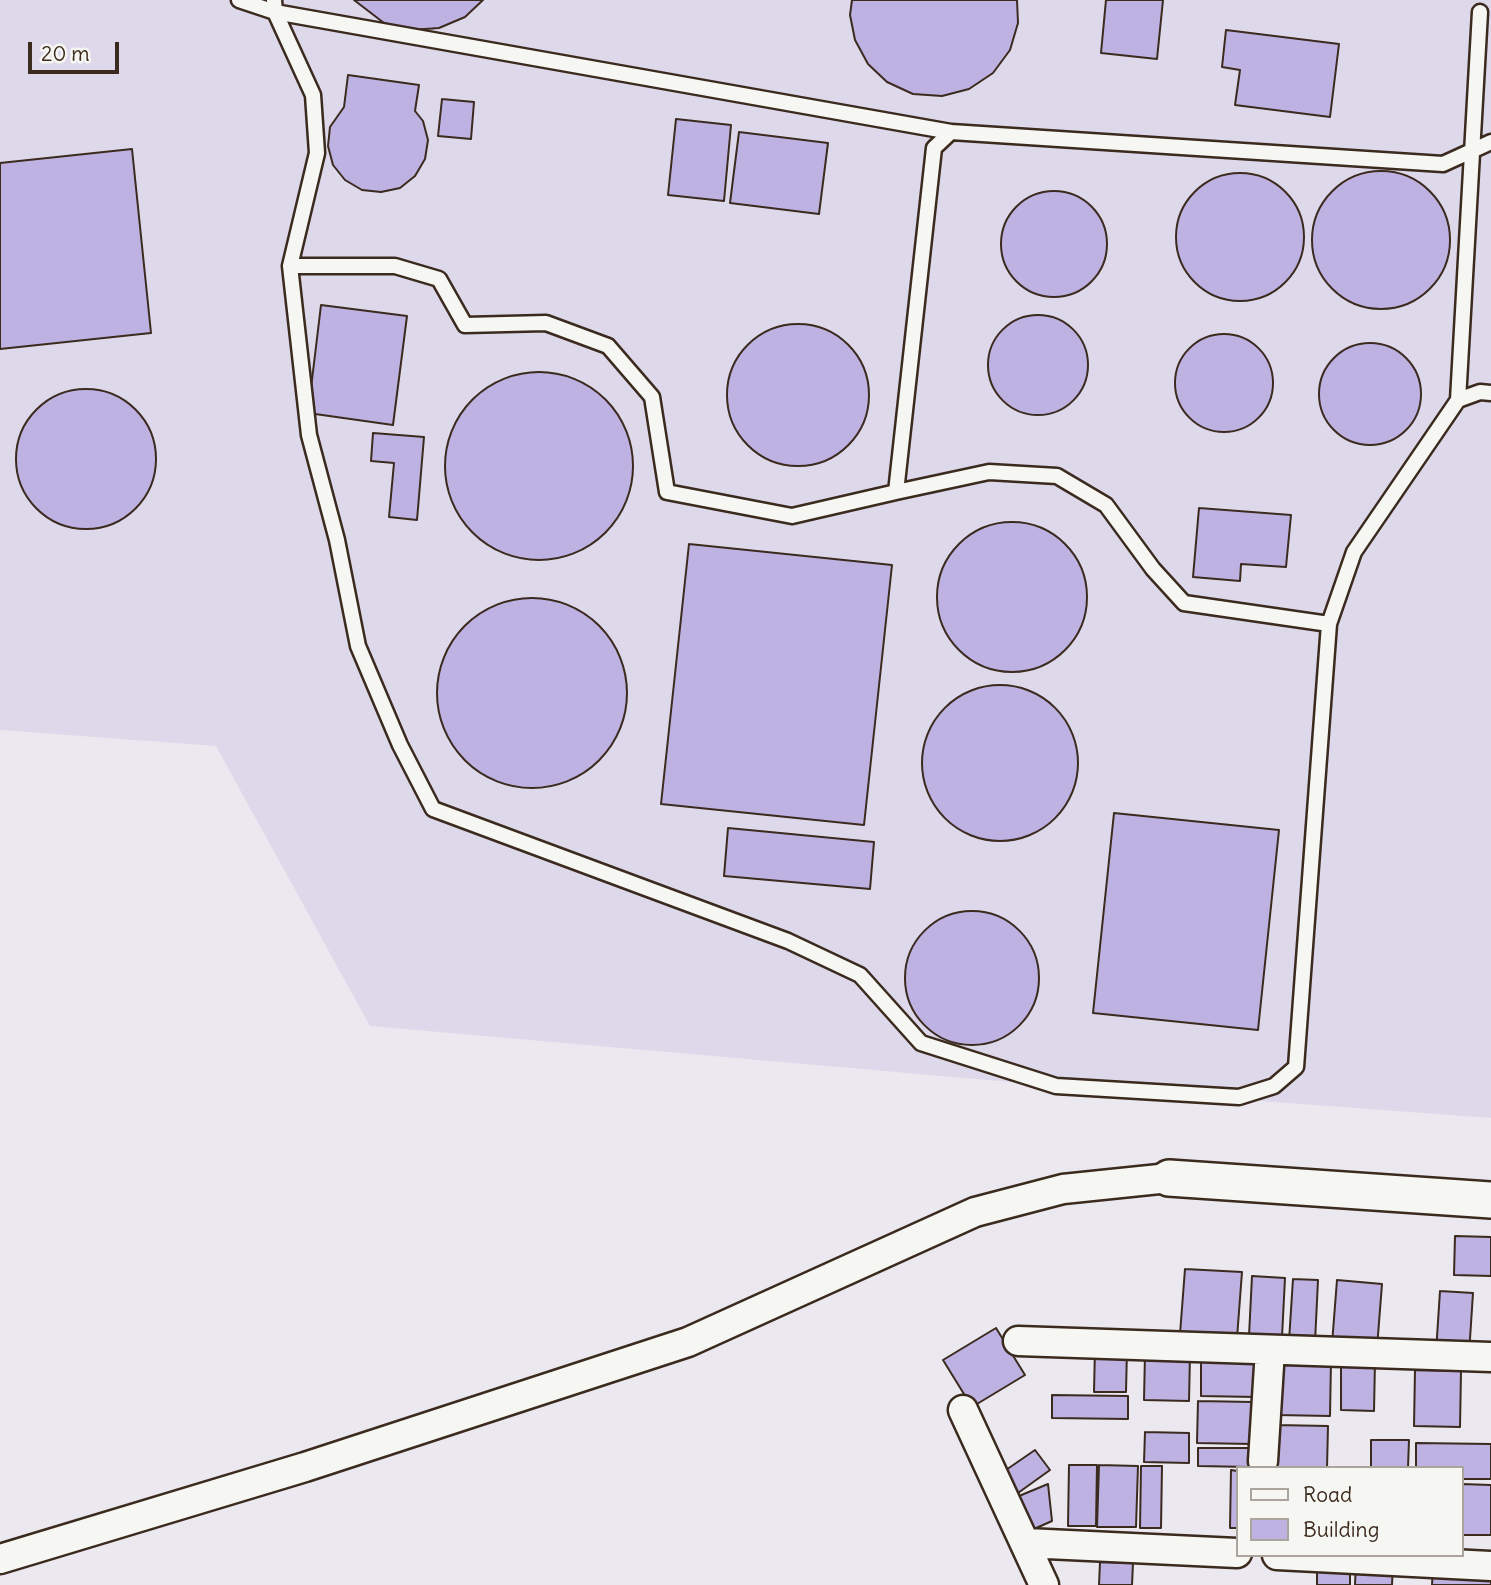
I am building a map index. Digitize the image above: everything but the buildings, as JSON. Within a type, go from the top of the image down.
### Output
[{"type":"street","points":[[0,1559],[305,1467],[688,1342],[975,1212],[1063,1189],[1169,1178],[1491,1200]]},
{"type":"street","points":[[1018,1341],[1491,1357]]},
{"type":"street","points":[[1263,1461],[1270,1350]]},
{"type":"street","points":[[963,1410],[1044,1585]]},
{"type":"street","points":[[1026,1543],[1236,1553]]},
{"type":"street","points":[[1316,1557],[1491,1566]]},
{"type":"lane","points":[[239,0],[951,132],[1443,164],[1491,142]]},
{"type":"lane","points":[[274,6],[313,95],[317,153],[290,266],[309,435],[337,540],[358,646],[400,745],[433,809],[788,941],[860,975],[921,1043],[1056,1086],[1239,1097],[1274,1086],[1296,1067],[1329,624],[1354,552],[1458,400],[1480,12]]},
{"type":"lane","points":[[897,492],[934,148],[951,132]]},
{"type":"lane","points":[[290,266],[395,266],[439,279],[465,325],[546,323],[608,345],[652,397],[667,492],[792,516],[989,472],[1057,476],[1106,505],[1153,569],[1184,603],[1329,624]]},
{"type":"lane","points":[[1458,400],[1480,392],[1491,393]]},
{"type":"shaded area","points":[[0,0],[1491,0],[1491,1118],[1056,1086],[370,1026],[216,746],[0,730]]}]
